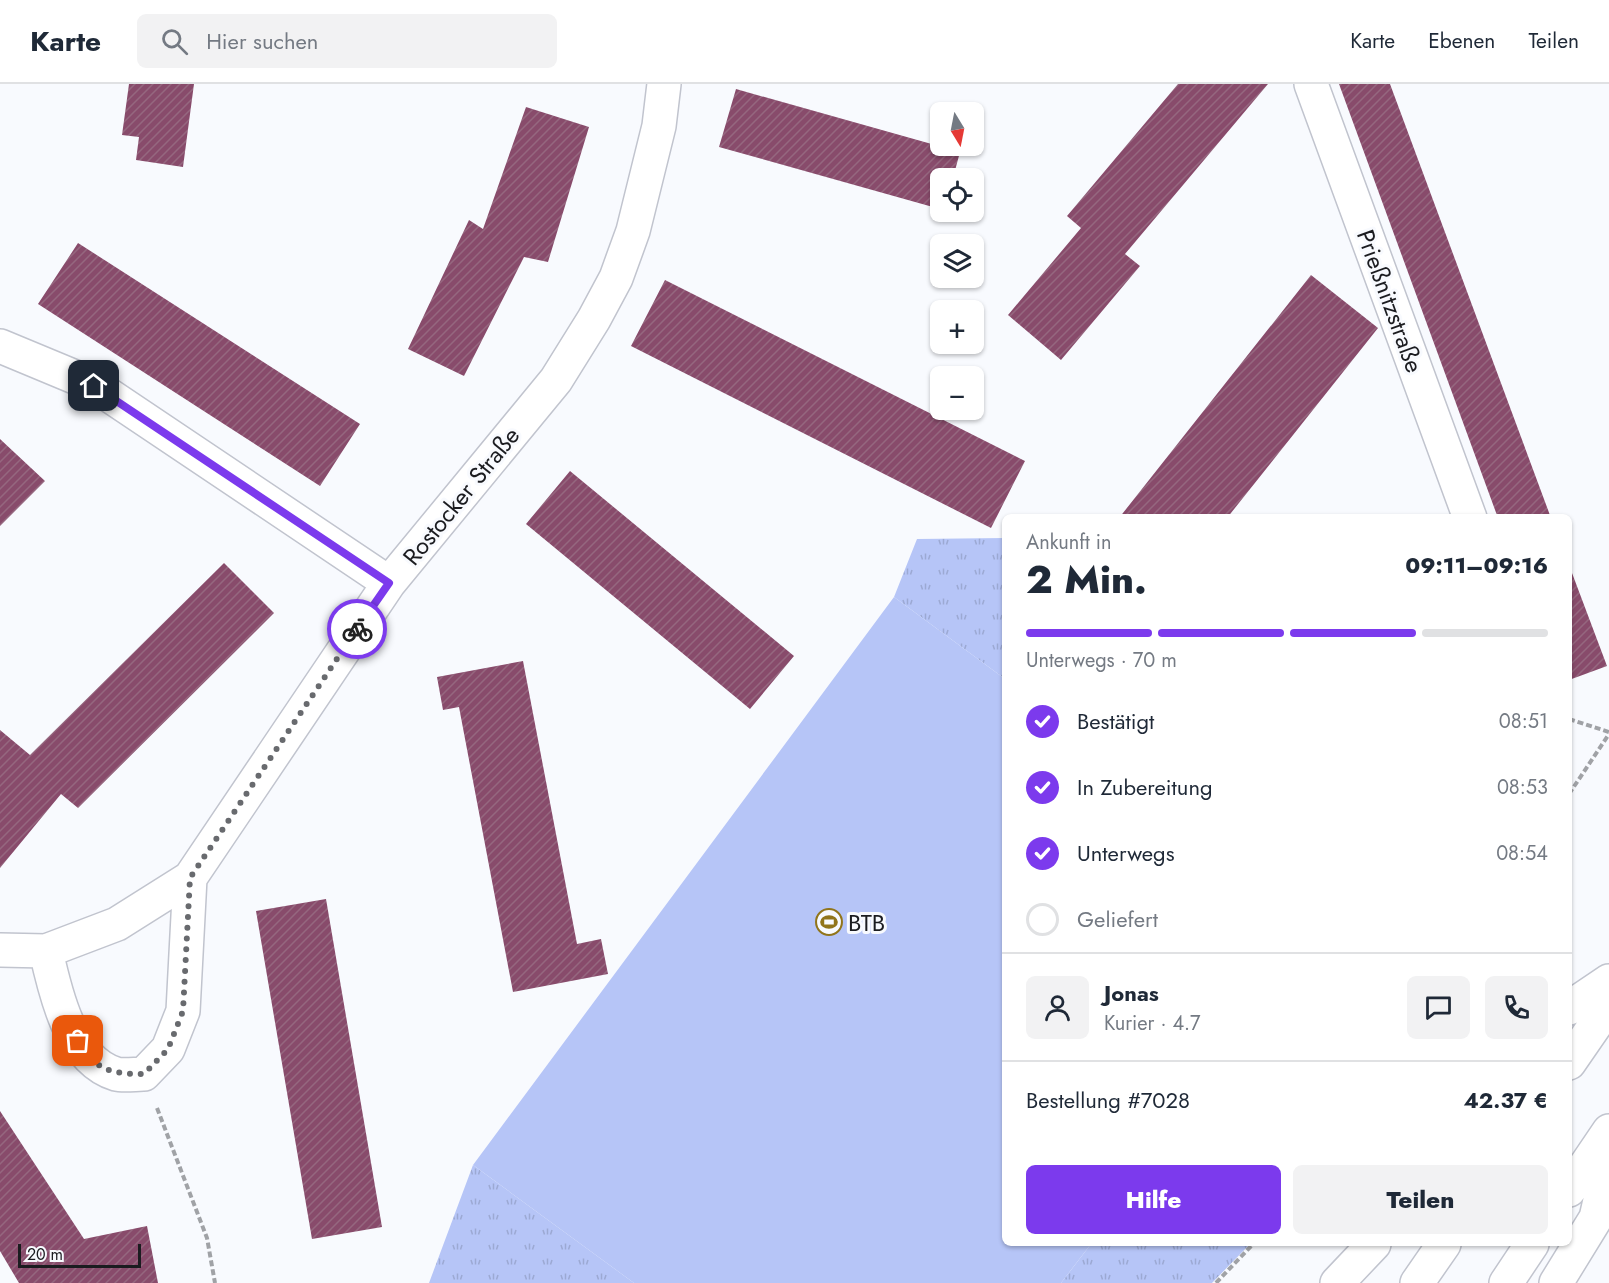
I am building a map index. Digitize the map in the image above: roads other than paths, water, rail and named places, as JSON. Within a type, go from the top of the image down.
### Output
[{"type":"main road","name":"Rostocker Straße","points":[[0,950],[46,951],[117,924],[190,878],[389,583],[556,380],[594,319],[616,278],[633,231],[659,126],[664,84]]},
{"type":"main road","name":"Prießnitzstraße","points":[[1311,84],[1469,514]]},
{"type":"main road","points":[[0,346],[94,386],[389,583]]},
{"type":"main road","points":[[46,951],[57,1001],[89,1060],[117,1074],[144,1074],[168,1049],[183,1011],[190,878]]},
{"type":"main road","points":[[1572,1006],[1609,981]]},
{"type":"main road","points":[[1572,1059],[1609,1005]]},
{"type":"main road","points":[[1572,1186],[1609,1131]]},
{"type":"main road","points":[[1556,1283],[1596,1218],[1609,1160]]},
{"type":"main road","points":[[1337,1283],[1372,1246]]},
{"type":"main road","points":[[1417,1283],[1443,1246]]},
{"type":"main road","points":[[1506,1283],[1532,1246]]},
{"type":"place","name":"BTB","points":[[829,922]]}]
